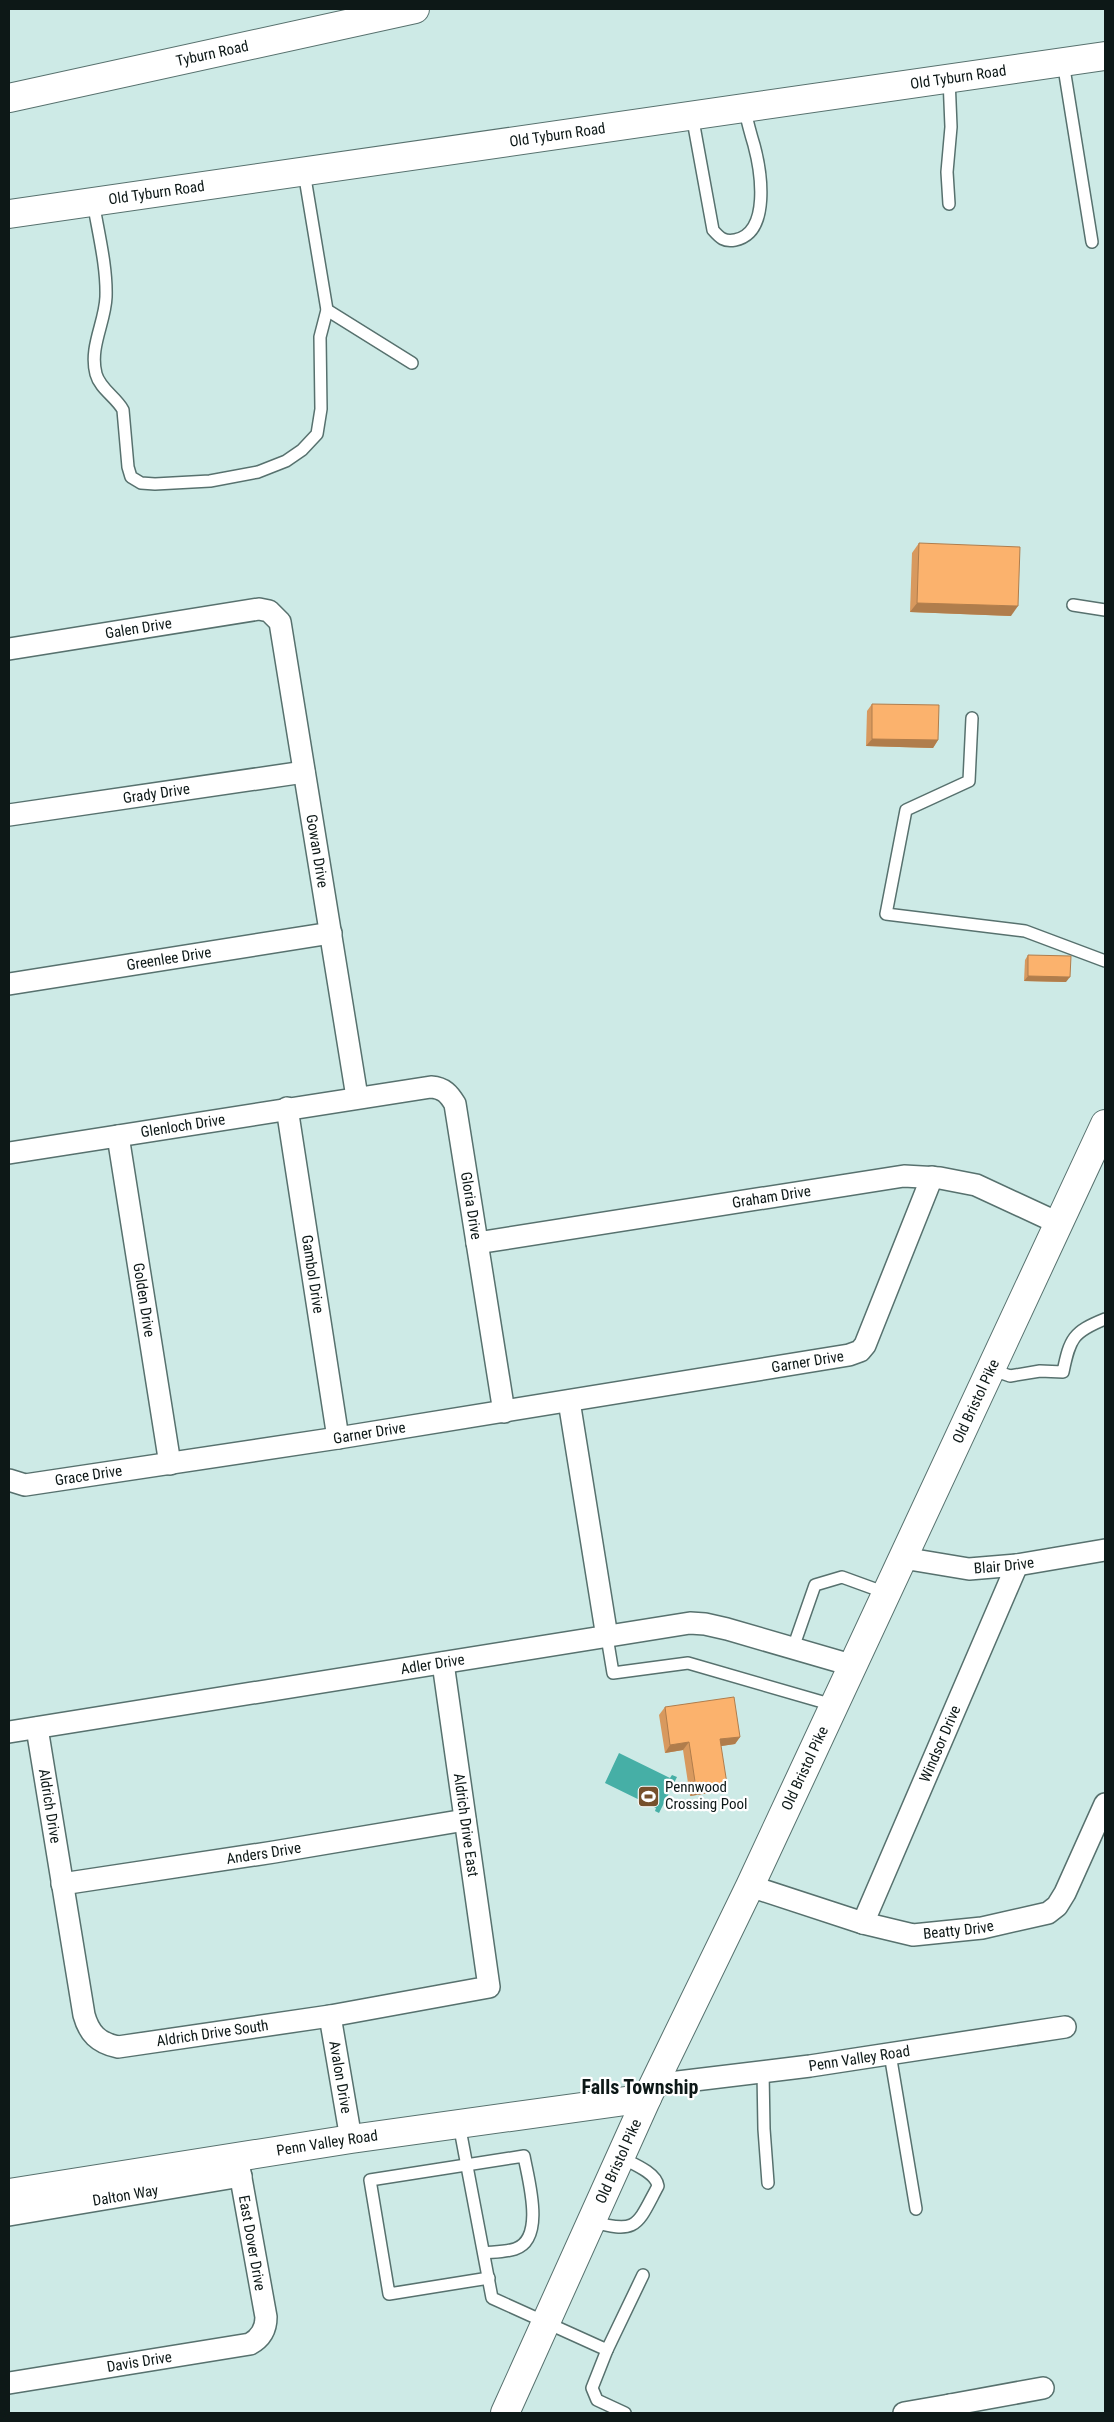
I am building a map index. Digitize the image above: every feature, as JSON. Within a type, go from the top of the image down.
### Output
[{"type":"main road","name":"Tyburn Road","points":[[9,98],[415,9]]},
{"type":"main road","name":"Old Tyburn Road","points":[[9,214],[1105,56]]},
{"type":"main road","name":"Old Bristol Pike","points":[[505,2413],[620,2156],[750,1886],[851,1665],[903,1558],[1105,1124]]},
{"type":"main road","name":"Penn Valley Road","points":[[9,2193],[239,2166],[351,2139],[459,2124],[650,2092]]},
{"type":"street","name":"Galen Drive","points":[[9,649],[259,609],[269,611]]},
{"type":"street","name":"Gowan Drive","points":[[269,611],[280,622],[357,1097]]},
{"type":"street","name":"Grady Drive","points":[[9,816],[304,772]]},
{"type":"street","name":"Greenlee Drive","points":[[9,984],[330,933]]},
{"type":"street","name":"Gloria Drive","points":[[357,1097],[431,1087],[442,1089],[448,1093],[455,1104],[504,1412]]},
{"type":"street","name":"Glenloch Drive","points":[[9,1154],[357,1097]]},
{"type":"street","name":"Gambol Drive","points":[[287,1108],[338,1438]]},
{"type":"street","name":"Golden Drive","points":[[118,1136],[170,1464]]},
{"type":"street","name":"Graham Drive","points":[[477,1243],[904,1176],[932,1177],[976,1185],[1058,1223]]},
{"type":"street","name":"Garner Drive","points":[[170,1464],[504,1412],[849,1355],[860,1351],[865,1345],[932,1177]]},
{"type":"street","points":[[569,1401],[607,1636]]},
{"type":"street","name":"Grace Drive","points":[[9,1480],[26,1485],[170,1464]]},
{"type":"street","name":"Blair Drive","points":[[903,1558],[968,1569],[1017,1565],[1105,1550]]},
{"type":"street","name":"Windsor Drive","points":[[862,1923],[1017,1565]]},
{"type":"street","name":"Adler Drive","points":[[9,1732],[690,1623],[705,1624],[851,1665]]},
{"type":"street","name":"Aldrich Drive East","points":[[443,1663],[490,1987]]},
{"type":"street","name":"Aldrich Drive","points":[[37,1728],[62,1884]]},
{"type":"street","name":"Beatty Drive","points":[[750,1886],[862,1923],[913,1935],[982,1928],[1048,1913],[1057,1906],[1065,1893],[1105,1804]]},
{"type":"street","name":"Anders Drive","points":[[62,1884],[274,1852],[465,1820]]},
{"type":"street","name":"Aldrich Drive South","points":[[62,1884],[84,2015],[88,2028],[100,2042],[118,2047],[330,2016],[490,1987]]},
{"type":"street","name":"Avalon Drive","points":[[330,2016],[351,2139]]},
{"type":"street","name":"Penn Valley Road","points":[[650,2092],[763,2072],[1065,2027]]},
{"type":"street","name":"Dalton Way","points":[[9,2215],[239,2166]]},
{"type":"street","name":"East Dover Drive","points":[[239,2166],[266,2317],[264,2329]]},
{"type":"street","name":"Davis Drive","points":[[9,2383],[250,2344],[262,2334],[264,2329]]},
{"type":"street","points":[[904,2413],[949,2409],[1043,2388]]},
{"type":"lane","points":[[1062,62],[1092,242]]},
{"type":"lane","points":[[949,77],[951,127],[946,172],[949,204]]},
{"type":"lane","points":[[692,115],[713,230],[720,238],[729,241],[745,238],[754,230],[759,214],[761,192],[759,168],[744,107]]},
{"type":"lane","points":[[93,201],[106,298],[103,320],[95,344],[96,375],[107,392],[120,403],[123,410],[128,467],[132,477],[140,483],[175,484],[210,481],[258,472],[286,461],[302,450],[317,434],[320,409],[320,338],[327,310],[304,172]]},
{"type":"lane","points":[[327,310],[412,363]]},
{"type":"lane","points":[[1073,605],[1105,610]]},
{"type":"lane","points":[[972,718],[970,781],[906,810],[886,914],[1025,931],[1105,960]]},
{"type":"lane","points":[[990,1369],[1010,1376],[1040,1371],[1063,1372],[1067,1350],[1081,1329],[1105,1319]]},
{"type":"lane","points":[[793,1648],[815,1585],[842,1577],[886,1593]]},
{"type":"lane","points":[[607,1636],[613,1674],[688,1664],[833,1705]]},
{"type":"lane","points":[[890,2054],[916,2209]]},
{"type":"lane","points":[[763,2072],[764,2129],[768,2183]]},
{"type":"lane","points":[[459,2124],[492,2298],[607,2350]]},
{"type":"lane","points":[[484,2253],[516,2248],[524,2244],[528,2237],[534,2219],[524,2156],[370,2180],[389,2294],[488,2278]]},
{"type":"lane","points":[[591,2221],[612,2227],[630,2227],[640,2218],[658,2186],[657,2180],[652,2176],[620,2156]]},
{"type":"lane","points":[[625,2413],[597,2400],[592,2388],[607,2350],[643,2275]]},
{"type":"water","name":"Pennwood Crossing Pool","points":[[619,1753],[670,1778],[672,1775],[677,1777],[659,1813],[655,1811],[656,1808],[605,1783]]},
{"type":"building","points":[[919,543],[1020,547],[1018,606],[917,603]]},
{"type":"building","points":[[872,704],[939,705],[938,740],[872,739]]},
{"type":"building","points":[[1028,955],[1071,956],[1070,977],[1028,976]]},
{"type":"building","points":[[734,1697],[740,1737],[720,1739],[727,1784],[696,1788],[689,1742],[670,1745],[665,1707]]},
{"type":"place","name":"Pennwood Crossing Pool","points":[[649,1796]]},
{"type":"district","name":"Falls Township","points":[[640,2087]]}]
